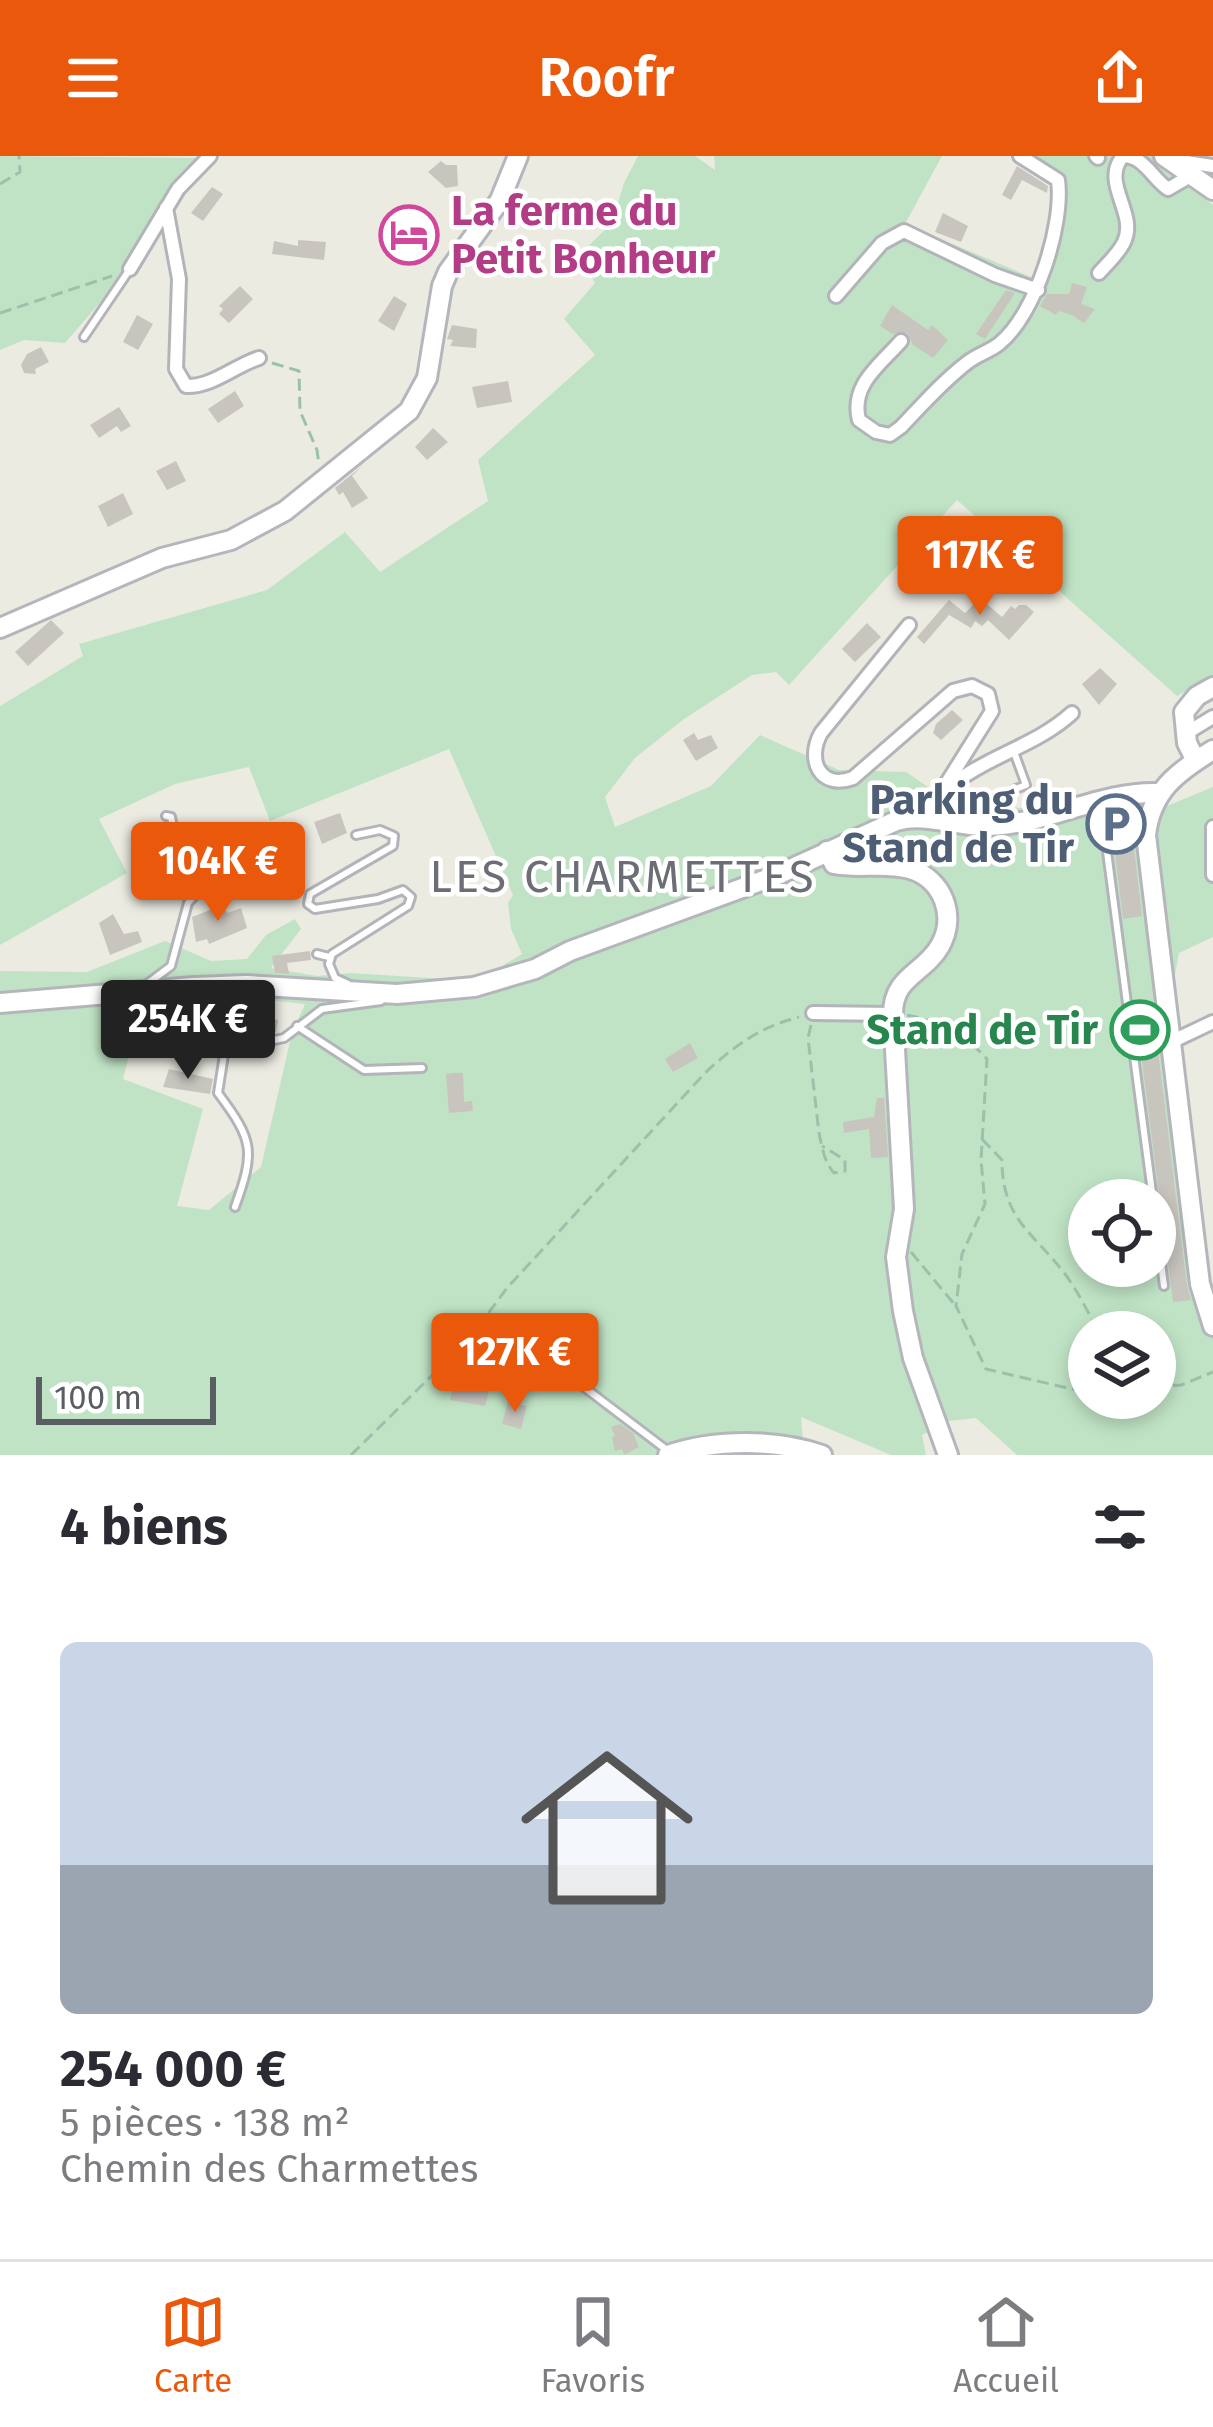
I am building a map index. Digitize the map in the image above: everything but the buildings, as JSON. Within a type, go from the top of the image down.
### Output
[{"type":"street","points":[[130,269],[192,171],[210,156]]},
{"type":"street","points":[[0,628],[162,558],[231,540],[285,511],[396,422],[419,395],[427,377],[448,272],[481,232],[518,156]]},
{"type":"street","points":[[901,341],[860,389],[855,406],[859,420],[890,435],[950,377],[1000,343],[1038,290],[1049,256],[1058,180],[1020,156]]},
{"type":"street","points":[[1099,274],[1124,242],[1127,229],[1114,178],[1114,166],[1123,156],[1132,156],[1168,189],[1192,175]]},
{"type":"street","points":[[1167,158],[1213,166]]},
{"type":"street","points":[[1167,158],[1213,190]]},
{"type":"street","points":[[166,208],[179,279],[176,369],[180,381],[186,386],[206,385],[233,366],[259,358]]},
{"type":"street","points":[[836,296],[882,243],[904,231],[1038,290]]},
{"type":"street","points":[[908,625],[821,733],[815,761],[824,778],[832,782],[853,778],[953,691],[972,686],[988,694],[992,711],[928,819]]},
{"type":"street","points":[[1213,687],[1190,704],[1183,722],[1198,726],[1206,755],[1158,793],[1148,823],[1147,854],[1200,1284],[1213,1326]]},
{"type":"street","points":[[943,789],[1054,729],[1072,713]]},
{"type":"street","points":[[0,1004],[246,986],[434,994],[505,980],[828,855],[896,821],[928,819],[974,826],[1020,823],[1140,792],[1158,793]]},
{"type":"street","points":[[1213,827],[1213,874]]},
{"type":"street","points":[[828,855],[845,866],[913,870],[935,884],[945,900],[947,921],[941,945],[902,981],[893,1014],[904,1209],[896,1257],[906,1329],[948,1455]]},
{"type":"street","points":[[813,1013],[893,1014]]},
{"type":"street","points":[[1173,1041],[1213,1022]]},
{"type":"street","points":[[670,1454],[735,1444],[823,1455]]},
{"type":"lane","points":[[84,337],[130,269]]},
{"type":"lane","points":[[1013,752],[1026,785],[1013,790]]},
{"type":"lane","points":[[1114,798],[1117,816],[1106,844],[1150,1179]]},
{"type":"lane","points":[[166,816],[172,817],[173,827],[149,848],[140,864],[141,880],[149,884],[194,877],[206,884]]},
{"type":"lane","points":[[317,954],[329,957],[409,905],[411,897],[403,890],[378,899],[315,908],[308,904],[310,894],[393,846],[394,836],[380,830],[356,835]]},
{"type":"lane","points":[[137,993],[171,966],[188,903],[206,884],[264,858]]},
{"type":"lane","points":[[329,957],[335,978],[363,991]]},
{"type":"lane","points":[[235,1207],[250,1165],[250,1146],[218,1093],[224,1055],[244,1041],[284,1038],[322,1010],[384,1001],[397,994]]},
{"type":"lane","points":[[297,1026],[364,1070],[422,1068]]},
{"type":"lane","points":[[510,1381],[516,1352],[572,1378],[670,1454]]},
{"type":"path","points":[[0,184],[20,172],[20,156]]},
{"type":"path","points":[[0,313],[130,269]]},
{"type":"path","points":[[259,358],[299,371],[300,411],[320,462],[313,476],[314,488]]},
{"type":"path","points":[[351,1455],[469,1339],[507,1288],[705,1072],[734,1046],[769,1025],[813,1013],[808,1038],[822,1146],[832,1171],[845,1171],[845,1160],[822,1146]]},
{"type":"path","points":[[893,1014],[942,1023],[966,1037],[987,1059],[982,1139],[986,1204],[962,1254],[956,1306]]},
{"type":"path","points":[[982,1139],[1002,1160],[1002,1176],[1021,1229],[1066,1274],[1087,1311]]},
{"type":"path","points":[[899,1236],[956,1306],[986,1369],[1068,1388]]},
{"type":"path","points":[[1176,1385],[1213,1372]]},
{"type":"green space","points":[[0,156],[197,158],[123,276],[65,343],[24,340],[0,350]]},
{"type":"green space","points":[[638,156],[695,156],[715,170],[714,156],[942,156],[905,224],[1043,282],[1066,187],[1055,170],[1025,156],[1155,156],[1213,205],[1213,677],[1177,696],[957,500],[789,685],[776,672],[752,675],[635,758],[605,797],[615,827],[711,786],[760,735],[839,770],[906,772],[950,802],[1096,814],[1096,809],[1130,799],[1132,817],[1138,818],[1213,787],[1213,937],[1179,953],[1169,1007],[1213,1330],[1213,1455],[1017,1455],[976,1418],[949,1421],[922,1435],[926,1455],[891,1455],[801,1417],[804,1455],[0,1455],[0,971],[87,972],[165,941],[211,961],[247,959],[266,935],[295,919],[301,929],[271,968],[317,976],[351,973],[477,981],[522,954],[511,929],[508,903],[513,895],[449,749],[270,821],[249,767],[175,784],[99,819],[127,873],[0,945],[0,706],[83,656],[79,644],[267,590],[345,532],[380,572],[488,501],[478,460],[595,355],[564,319],[595,283],[580,254],[612,223]],"holes":[[[257,999],[305,1004],[292,1033],[261,1167],[209,1210],[177,1206],[203,1109],[123,1079],[142,1003],[209,1016]]]},
{"type":"place","name":"La ferme du Petit Bonheur","points":[[409,235]]},
{"type":"place","name":"Parking du Stand de Tir","points":[[1116,824]]},
{"type":"place","name":"Stand de Tir","points":[[1140,1030]]},
{"type":"district","name":"LES CHARMETTES","points":[[623,877]]}]
